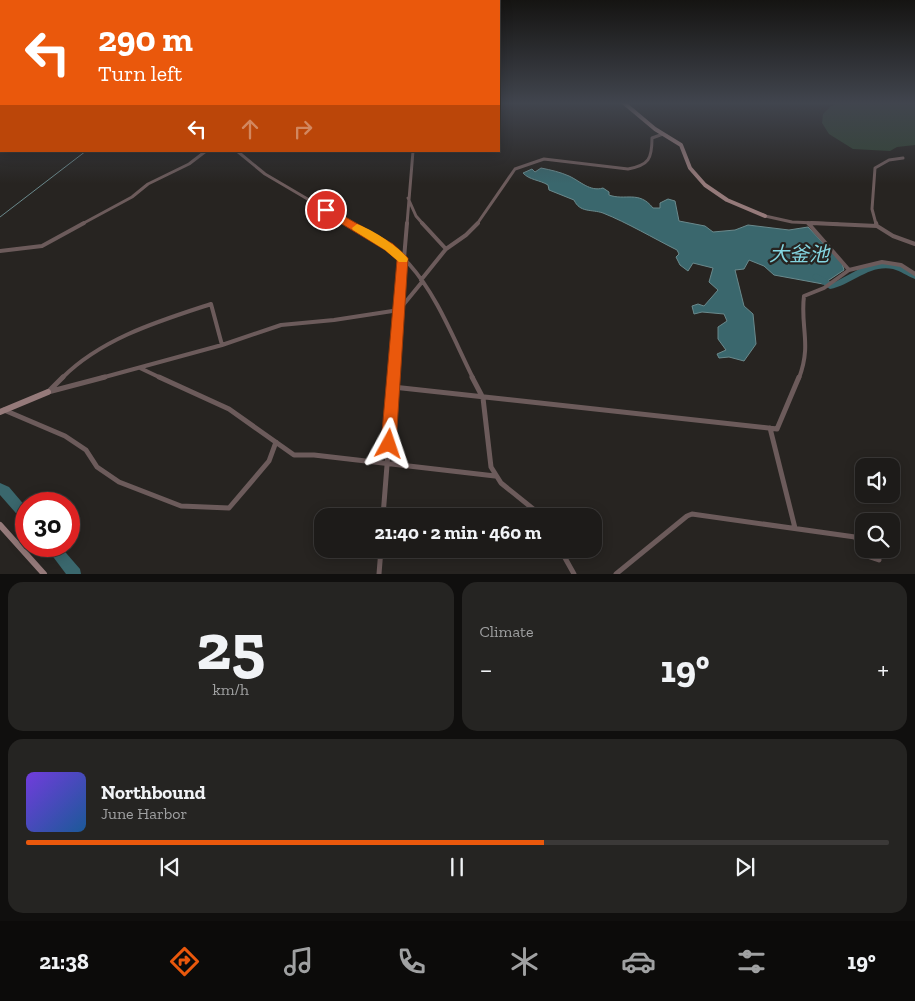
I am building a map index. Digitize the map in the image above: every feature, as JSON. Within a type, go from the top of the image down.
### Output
[{"type":"street","points":[[658,130],[681,145],[690,168],[705,185],[727,200],[765,216],[784,221],[877,226],[893,236],[915,244]]},
{"type":"street","points":[[2,411],[48,392],[222,345],[281,326],[399,310],[446,248],[466,235],[480,220],[516,168],[547,159],[580,165],[634,168],[647,163],[652,152],[652,138],[663,134]]},
{"type":"street","points":[[0,251],[42,246],[132,197],[148,184],[161,180],[189,164],[205,152]]},
{"type":"street","points":[[238,152],[270,178],[377,240],[408,262],[421,281],[484,398],[491,467],[496,476],[512,493],[534,508]]},
{"type":"street","points":[[384,508],[413,152]]},
{"type":"street","points":[[877,226],[872,209],[875,168],[889,160],[903,158]]},
{"type":"street","points":[[408,198],[416,216],[446,248]]},
{"type":"street","points":[[808,223],[850,270]]},
{"type":"street","points":[[393,387],[777,429],[790,394],[797,384],[806,353],[803,298],[850,270],[885,262],[901,265],[915,274]]},
{"type":"street","points":[[48,392],[68,371],[112,341],[139,328],[211,304],[222,345]]},
{"type":"street","points":[[140,368],[229,408],[294,455],[314,455],[496,476]]},
{"type":"street","points":[[2,411],[66,436],[86,450],[97,466],[119,482],[181,506],[229,508],[269,461],[276,442]]},
{"type":"street","points":[[770,428],[795,528]]},
{"type":"street","points":[[616,574],[687,516],[692,514],[855,538],[863,556],[879,560]]},
{"type":"street","points":[[0,525],[44,574]]},
{"type":"street","points":[[379,574],[380,558]]},
{"type":"street","points":[[565,558],[574,574]]},
{"type":"green space","points":[[826,130],[915,130],[915,145],[897,147],[890,151],[853,149],[829,134]]},
{"type":"water","name":"大釜池","points":[[541,168],[566,175],[594,189],[603,188],[609,192],[609,195],[615,197],[642,199],[653,208],[660,208],[660,203],[668,199],[675,201],[679,221],[705,226],[713,232],[735,230],[748,225],[789,230],[808,227],[842,263],[844,270],[823,284],[774,275],[764,266],[749,260],[744,269],[735,270],[744,306],[753,314],[756,344],[744,361],[729,357],[719,358],[717,354],[726,350],[718,339],[718,327],[727,321],[724,314],[702,312],[694,314],[692,306],[698,304],[704,306],[718,290],[709,282],[713,268],[693,263],[688,271],[680,265],[676,257],[679,254],[677,250],[603,213],[579,207],[574,200],[549,190],[548,185],[523,173],[532,169],[535,172]]},
{"type":"waterway","points":[[0,217],[85,152]]},
{"type":"waterway","points":[[816,276],[830,286],[836,285],[861,271],[879,265],[898,267],[915,276]]},
{"type":"waterway","points":[[0,489],[5,491],[15,503]]},
{"type":"waterway","points":[[61,557],[75,574]]},
{"type":"slow traffic","points":[[357,228],[389,247],[403,259]]},
{"type":"route","points":[[326,210],[389,247],[403,258],[389,444]]}]
